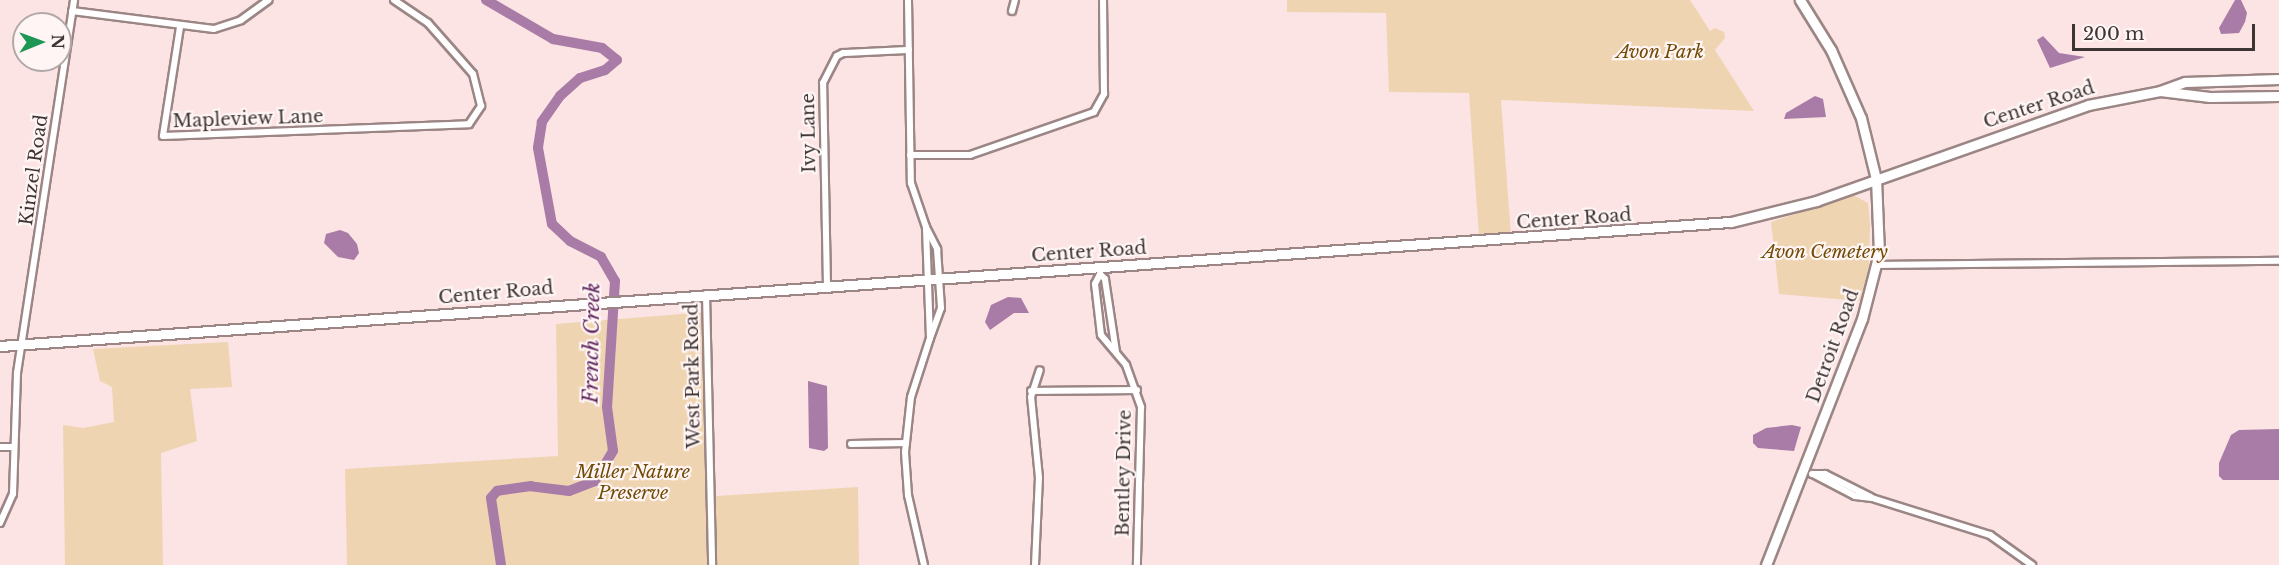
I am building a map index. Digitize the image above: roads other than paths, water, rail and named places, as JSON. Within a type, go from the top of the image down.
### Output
[{"type":"main road","name":"Detroit Road","points":[[1766,565],[1808,473],[1865,313],[1877,265],[1876,179],[1858,111],[1830,50],[1800,0]]},
{"type":"main road","name":"Center Road","points":[[0,346],[623,299],[926,279],[1100,271],[1711,224],[1776,213],[2047,117],[2160,91],[2185,82],[2279,79]]},
{"type":"main road","name":"Center Road","points":[[2160,91],[2210,97],[2279,96]]},
{"type":"street","name":"Kinzel Road","points":[[0,523],[13,494],[13,447],[21,345],[74,0]]},
{"type":"street","points":[[72,11],[180,27],[220,28],[242,20],[269,0]]},
{"type":"street","name":"Mapleview Lane","points":[[180,27],[163,136],[464,126],[477,117],[481,106],[478,86],[466,63],[421,17],[394,0]]},
{"type":"street","points":[[908,0],[912,191],[926,227],[935,240],[939,279],[940,315],[911,397],[906,443],[908,495],[924,565]]},
{"type":"street","points":[[1012,11],[1015,0]]},
{"type":"street","points":[[910,155],[976,153],[1094,112],[1104,94],[1103,0]]},
{"type":"street","name":"Ivy Lane","points":[[827,286],[822,83],[837,56],[843,53],[909,50]]},
{"type":"street","points":[[926,227],[926,279],[930,338]]},
{"type":"street","points":[[1877,265],[2279,261]]},
{"type":"street","name":"Bentley Drive","points":[[1100,271],[1095,284],[1098,328],[1104,340],[1116,352]]},
{"type":"street","name":"Bentley Drive","points":[[1100,271],[1105,279],[1109,323],[1116,352],[1137,390],[1142,460],[1137,565]]},
{"type":"street","name":"West Park Road","points":[[706,294],[712,565]]},
{"type":"street","points":[[1035,565],[1039,478],[1032,440],[1031,392],[1040,370]]},
{"type":"street","points":[[1031,392],[1137,390]]},
{"type":"street","points":[[850,444],[906,443]]},
{"type":"street","points":[[0,447],[13,447]]},
{"type":"street","points":[[1808,473],[1855,496],[1872,498],[1990,535],[2032,565]]},
{"type":"waterway","name":"French Creek","points":[[486,0],[553,39],[602,48],[617,60],[605,70],[580,78],[560,96],[542,122],[538,148],[552,224],[570,241],[601,257],[615,281],[607,407],[613,451],[595,481],[569,491],[531,486],[497,491],[491,498],[501,565]]},
{"type":"park label","name":"Avon Park","points":[[1660,52]]},
{"type":"park label","name":"Avon Cemetery","points":[[1825,252]]},
{"type":"park label","name":"Miller Nature Preserve","points":[[633,483]]}]
